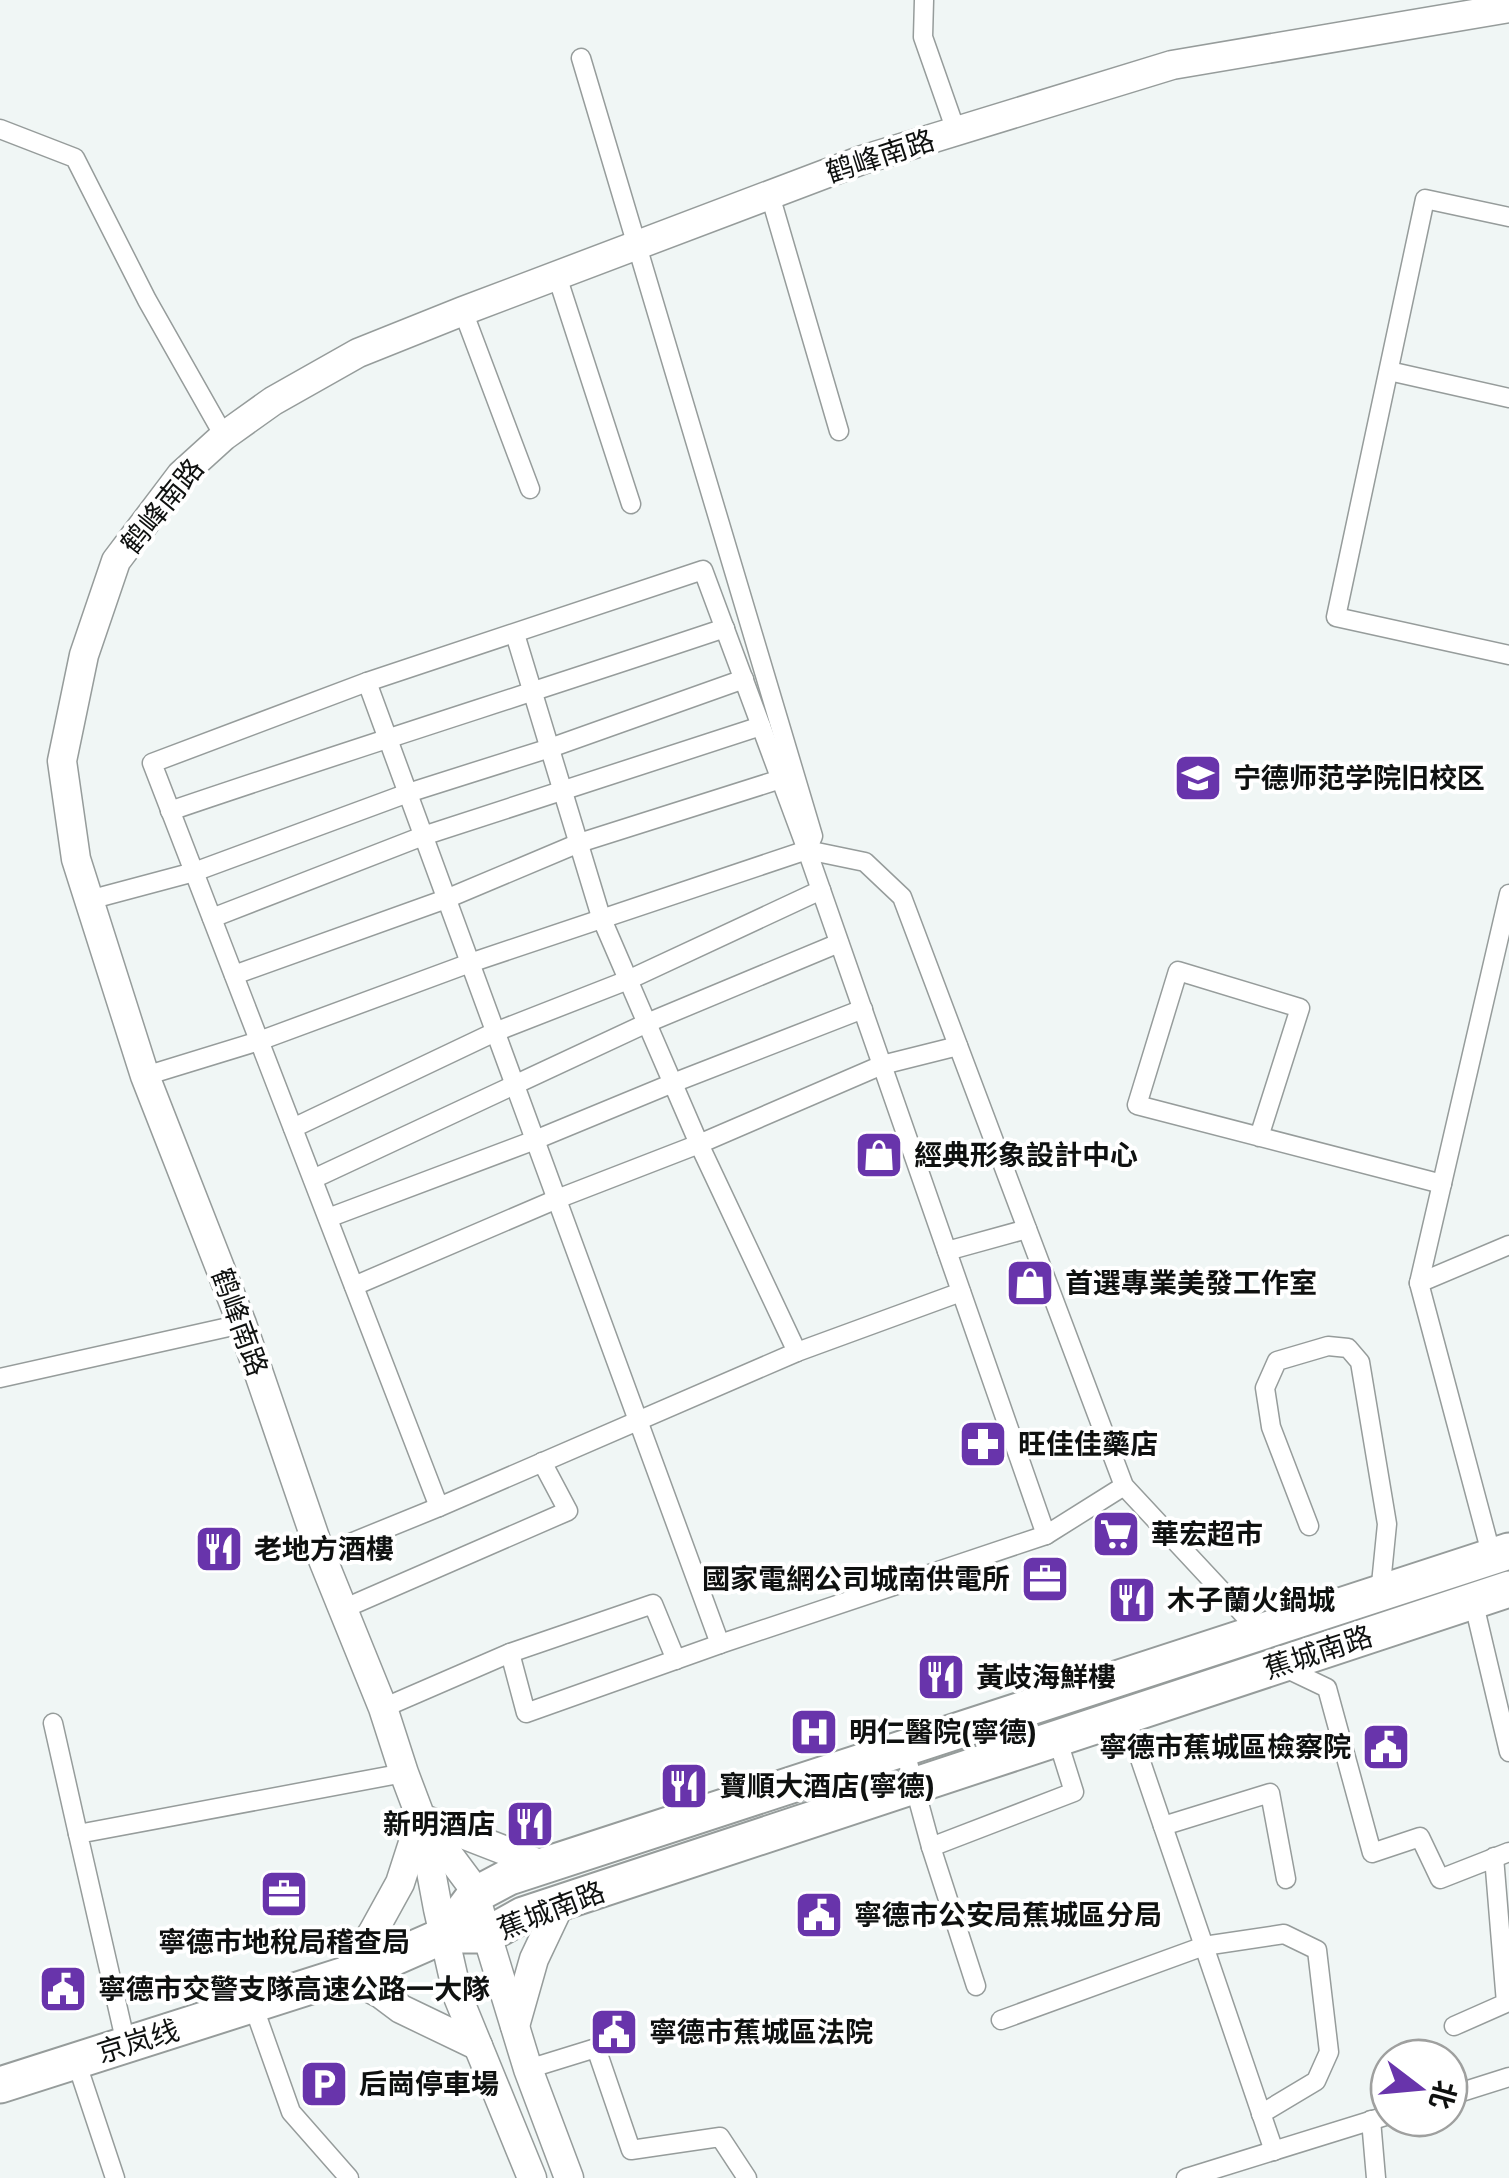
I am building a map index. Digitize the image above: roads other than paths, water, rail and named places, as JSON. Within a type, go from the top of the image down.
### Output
[{"type":"highway","name":"蕉城南路","points":[[445,1935],[475,1895],[509,1878],[1500,1554]]},
{"type":"highway","name":"蕉城南路","points":[[445,1935],[488,1935],[523,1915],[561,1902],[1509,1589]]},
{"type":"highway","name":"京岚线","points":[[0,2086],[345,1976],[445,1935]]},
{"type":"street","points":[[924,0],[923,38],[956,132]]},
{"type":"street","name":"鹤峰南路","points":[[422,1818],[383,1708],[321,1556],[242,1324],[145,1076],[76,859],[62,761],[84,655],[116,561],[181,475],[224,436],[273,401],[358,352],[862,160],[1172,65],[1446,9],[1509,8]]},
{"type":"street","points":[[581,58],[813,836],[807,850]]},
{"type":"street","points":[[0,129],[75,158],[224,436]]},
{"type":"street","points":[[770,194],[839,431]]},
{"type":"street","points":[[1508,653],[1336,617],[1425,199],[1509,217]]},
{"type":"street","points":[[558,276],[632,504]]},
{"type":"street","points":[[463,311],[530,489]]},
{"type":"street","points":[[1388,372],[1509,398]]},
{"type":"street","points":[[439,1506],[152,763],[366,682],[703,570],[807,850],[1046,1535]]},
{"type":"street","points":[[170,811],[724,628]]},
{"type":"street","points":[[515,634],[602,918],[699,1144],[797,1352]]},
{"type":"street","points":[[89,900],[194,872],[408,793],[550,748],[744,679]]},
{"type":"street","points":[[366,682],[720,1644]]},
{"type":"street","points":[[212,918],[423,836],[761,726]]},
{"type":"street","points":[[234,975],[446,899],[579,843],[781,779]]},
{"type":"street","points":[[145,1076],[259,1041],[470,963],[807,850],[865,862],[902,897],[1124,1486],[1260,1632]]},
{"type":"street","points":[[293,1128],[495,1032],[628,980],[821,890]]},
{"type":"street","points":[[1500,1554],[1419,1283],[1509,894]]},
{"type":"street","points":[[313,1179],[647,1023],[840,943]]},
{"type":"street","points":[[1260,1137],[1300,1008],[1178,971],[1137,1105],[1260,1137],[1442,1184]]},
{"type":"street","points":[[328,1218],[862,1009]]},
{"type":"street","points":[[354,1286],[882,1064],[958,1046]]},
{"type":"street","points":[[947,1251],[1027,1229]]},
{"type":"street","points":[[1419,1283],[1509,1245]]},
{"type":"street","points":[[321,1556],[797,1352],[961,1292]]},
{"type":"street","points":[[0,1378],[242,1324]]},
{"type":"street","points":[[1309,1526],[1271,1426],[1265,1388],[1277,1361],[1328,1346],[1348,1348],[1360,1362],[1386,1524],[1380,1594]]},
{"type":"street","points":[[343,1609],[568,1511],[542,1462]]},
{"type":"street","points":[[510,1653],[526,1713],[1046,1535],[1124,1486]]},
{"type":"street","points":[[1473,1600],[1509,1752]]},
{"type":"street","points":[[383,1708],[510,1653],[653,1604],[676,1660]]},
{"type":"street","points":[[1278,1665],[1327,1688],[1372,1852],[1420,1837],[1440,1878],[1502,1855],[1506,2004],[1454,2026]]},
{"type":"street","points":[[1125,1716],[1274,2151]]},
{"type":"street","points":[[53,1722],[126,2044]]},
{"type":"street","points":[[931,1848],[1074,1792],[1057,1738]]},
{"type":"street","points":[[904,1748],[931,1848],[976,1986]]},
{"type":"street","points":[[78,1834],[404,1772]]},
{"type":"street","points":[[1163,1826],[1270,1794],[1286,1879]]},
{"type":"street","points":[[422,1818],[545,1866]]},
{"type":"street","points":[[422,1818],[472,1886],[528,2069],[568,2178]]},
{"type":"street","points":[[422,1818],[458,1998],[532,2178]]},
{"type":"street","points":[[422,1818],[400,1883],[345,1976],[478,2046]]},
{"type":"street","points":[[515,2028],[534,1959],[561,1902]]},
{"type":"street","points":[[1002,2020],[1204,1946],[1284,1934],[1318,1950],[1329,2052],[1316,2081],[1262,2114]]},
{"type":"street","points":[[253,2005],[291,2112],[348,2178]]},
{"type":"street","points":[[528,2069],[596,2048],[631,2150],[720,2137],[747,2178]]},
{"type":"street","points":[[76,2060],[115,2178]]},
{"type":"street","points":[[1469,2090],[1509,2078]]},
{"type":"street","points":[[1199,2176],[1369,2121]]},
{"type":"street","points":[[1376,2178],[1379,2138]]},
{"type":"place","name":"宁德师范学院旧校区","points":[[1198,778]]},
{"type":"place","name":"經典形象設計中心","points":[[879,1155]]},
{"type":"place","name":"首選專業美發工作室","points":[[1030,1283]]},
{"type":"place","name":"旺佳佳藥店","points":[[983,1444]]},
{"type":"place","name":"華宏超市","points":[[1116,1534]]},
{"type":"place","name":"老地方酒樓","points":[[219,1549]]},
{"type":"place","name":"國家電網公司城南供電所","points":[[1045,1579]]},
{"type":"place","name":"木子蘭火鍋城","points":[[1132,1600]]},
{"type":"place","name":"黃歧海鮮樓","points":[[941,1677]]},
{"type":"place","name":"明仁醫院(寧德)","points":[[814,1732]]},
{"type":"place","name":"寧德市蕉城區檢察院","points":[[1386,1747]]},
{"type":"place","name":"寶順大酒店(寧德)","points":[[684,1786]]},
{"type":"place","name":"新明酒店","points":[[530,1824]]},
{"type":"place","name":"寧德市地稅局稽查局","points":[[284,1894]]},
{"type":"place","name":"寧德市公安局蕉城區分局","points":[[819,1915]]},
{"type":"place","name":"寧德市交警支隊高速公路一大隊","points":[[63,1989]]},
{"type":"place","name":"寧德市蕉城區法院","points":[[614,2032]]},
{"type":"place","name":"后崗停車場","points":[[324,2084]]}]
